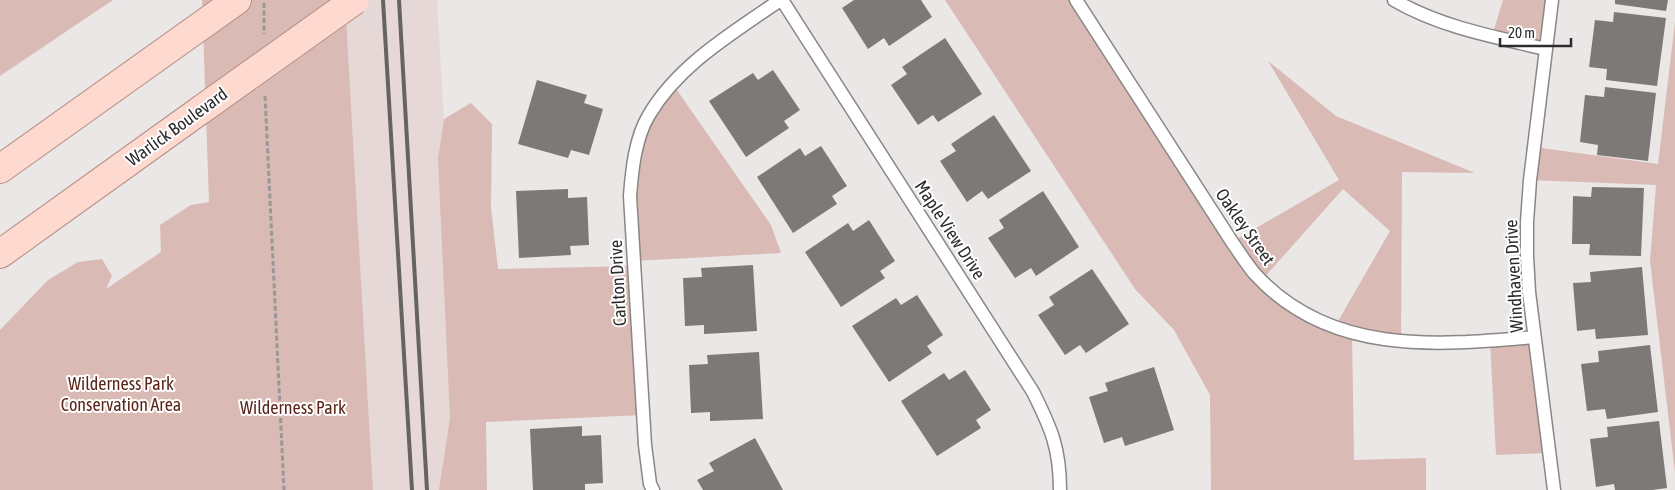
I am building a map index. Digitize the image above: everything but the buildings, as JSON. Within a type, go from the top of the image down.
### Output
[{"type":"main road","points":[[0,168],[237,0]]},
{"type":"main road","name":"Warlick Boulevard","points":[[0,254],[355,0]]},
{"type":"lane","name":"Carlton Drive","points":[[653,490],[650,484],[645,445],[630,196],[632,166],[648,116],[672,83],[699,58],[781,0]]},
{"type":"lane","name":"Maple View Drive","points":[[781,0],[1033,392],[1056,443],[1060,469],[1060,490]]},
{"type":"lane","name":"Oakley Street","points":[[1076,0],[1242,257],[1275,293],[1297,309],[1334,328],[1367,337],[1401,342],[1490,341],[1534,337]]},
{"type":"lane","points":[[1394,0],[1414,12],[1438,20],[1546,50]]},
{"type":"lane","name":"Windhaven Drive","points":[[1552,0],[1526,222],[1529,292],[1554,490]]},
{"type":"path","points":[[264,0],[264,40]]},
{"type":"path","points":[[264,90],[284,490]]},
{"type":"shaded area","points":[[345,0],[437,0],[465,490],[373,490]]},
{"type":"green space","points":[[0,0],[113,0],[0,76]]},
{"type":"green space","points":[[202,0],[345,0],[373,490],[0,490],[0,330],[48,280],[78,262],[102,259],[112,276],[106,289],[161,252],[160,225],[191,205],[209,202]]},
{"type":"green space","points":[[945,0],[1076,0],[1232,242],[1339,180],[1268,61],[1336,116],[1475,173],[1402,172],[1401,342],[1352,333],[1354,460],[1426,458],[1426,490],[1211,490],[1210,395],[1174,330],[1135,289]],"holes":[[[1343,189],[1390,231],[1334,328],[1262,280]]]},
{"type":"green space","points":[[1503,0],[1552,0],[1546,49],[1492,36]]},
{"type":"green space","points":[[1675,22],[1675,473],[1650,261],[1656,185],[1530,180],[1534,147],[1658,164]]},
{"type":"green space","points":[[672,83],[771,225],[781,253],[634,261],[632,166],[638,143]]},
{"type":"green space","points":[[471,103],[492,124],[491,207],[498,269],[635,266],[643,415],[486,422],[487,490],[439,490],[450,418],[438,159],[444,119]]},
{"type":"green space","points":[[1534,337],[1549,453],[1496,455],[1490,341]]},
{"type":"railway","points":[[383,0],[412,490]]},
{"type":"railway","points":[[399,0],[427,490]]},
{"type":"park label","name":"Wilderness Park Conservation Area","points":[[121,394]]},
{"type":"park label","name":"Wilderness Park","points":[[293,408]]}]
